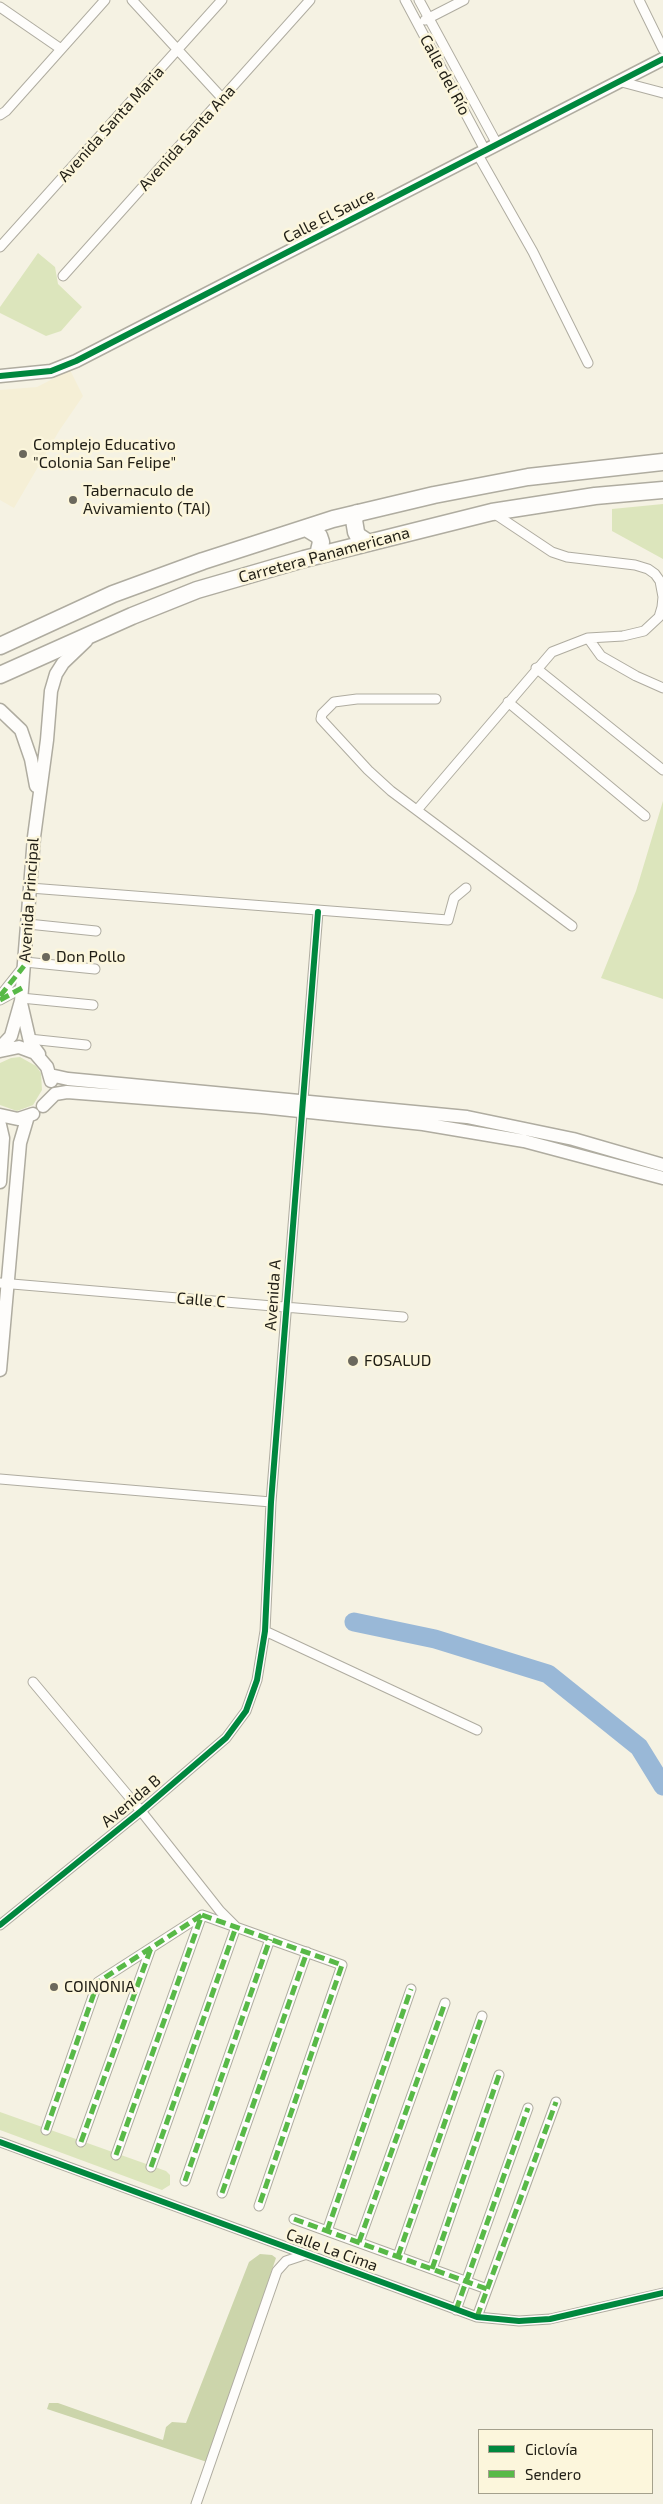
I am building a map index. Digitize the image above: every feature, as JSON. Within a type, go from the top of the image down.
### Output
[{"type":"highway","name":"Carretera Panamericana","points":[[0,646],[113,594],[203,561],[357,513],[528,476],[663,462]]},
{"type":"highway","name":"Carretera Panamericana","points":[[0,675],[132,616],[197,590],[318,555],[492,512],[595,496],[663,490]]},
{"type":"highway","points":[[357,513],[354,520],[356,532],[358,536],[367,542]]},
{"type":"highway","points":[[306,528],[319,536],[321,542],[318,555]]},
{"type":"main road","name":"Calle El Sauce","points":[[0,376],[51,371],[76,361],[663,59]]},
{"type":"main road","name":"Avenida Principal","points":[[0,1050],[11,1036],[21,996],[38,799],[47,740],[51,691],[56,674],[63,663],[83,643],[132,616]]},
{"type":"main road","name":"Avenida Principal","points":[[0,710],[15,722],[26,742],[38,799]]},
{"type":"main road","name":"Avenida Principal","points":[[21,996],[29,1040],[50,1075]]},
{"type":"main road","points":[[0,1050],[19,1047],[42,1059]]},
{"type":"main road","points":[[43,1106],[50,1091],[50,1075],[68,1079],[301,1106],[473,1131],[574,1152],[663,1178]]},
{"type":"main road","points":[[0,1115],[18,1119],[28,1116],[43,1106],[55,1094],[67,1092],[468,1117],[544,1132],[663,1164]]},
{"type":"main road","points":[[0,1370],[4,1283],[20,1143],[28,1116]]},
{"type":"main road","points":[[0,1125],[3,1138],[0,1182]]},
{"type":"street","points":[[0,116],[6,112],[104,0]]},
{"type":"street","points":[[132,0],[222,98]]},
{"type":"street","name":"Avenida Santa Maria","points":[[0,248],[222,0]]},
{"type":"street","name":"Avenida Santa Ana","points":[[63,276],[310,0]]},
{"type":"street","name":"Calle del Río","points":[[405,0],[588,364]]},
{"type":"street","name":"Calle del Río","points":[[419,0],[497,144]]},
{"type":"street","points":[[418,24],[464,0]]},
{"type":"street","points":[[639,0],[663,49]]},
{"type":"street","points":[[0,7],[61,49]]},
{"type":"street","points":[[618,81],[663,93]]},
{"type":"street","points":[[417,810],[536,668],[552,652],[588,638],[622,636],[644,630],[653,625],[659,617],[663,597],[660,581],[655,574],[635,565],[567,557],[552,552],[492,512]]},
{"type":"street","points":[[588,638],[601,656],[636,676],[663,688]]},
{"type":"street","points":[[536,668],[663,770]]},
{"type":"street","points":[[436,699],[357,699],[334,702],[320,717],[368,770],[417,810],[572,926]]},
{"type":"street","points":[[508,702],[645,816]]},
{"type":"street","points":[[30,888],[318,912],[448,920],[454,898],[466,888]]},
{"type":"street","name":"Avenida A","points":[[257,1680],[265,1631],[271,1502],[301,1106],[318,912]]},
{"type":"street","points":[[28,924],[96,931]]},
{"type":"street","points":[[0,996],[25,964],[95,969]]},
{"type":"street","points":[[0,1000],[21,996],[93,1005]]},
{"type":"street","points":[[29,1040],[86,1045]]},
{"type":"street","name":"Calle C","points":[[4,1283],[403,1317]]},
{"type":"street","points":[[0,1479],[271,1502]]},
{"type":"street","points":[[265,1631],[477,1730]]},
{"type":"street","name":"Avenida B","points":[[0,1925],[141,1811],[226,1738],[246,1712],[257,1680]]},
{"type":"street","points":[[33,1682],[141,1811],[220,1911],[236,1927]]},
{"type":"street","points":[[202,1915],[342,1965],[259,2206]]},
{"type":"street","points":[[46,2130],[98,1982],[202,1915]]},
{"type":"street","points":[[116,2155],[202,1915]]},
{"type":"street","points":[[151,2167],[236,1927]]},
{"type":"street","points":[[184,2181],[270,1939]]},
{"type":"street","points":[[81,2142],[151,1948]]},
{"type":"street","points":[[222,2192],[307,1952]]},
{"type":"street","points":[[327,2231],[411,1990]]},
{"type":"street","points":[[359,2242],[445,2003]]},
{"type":"street","points":[[398,2256],[482,2016]]},
{"type":"street","points":[[432,2269],[500,2074]]},
{"type":"street","points":[[477,2317],[556,2102]]},
{"type":"street","points":[[456,2310],[528,2108]]},
{"type":"street","name":"Calle La Cima","points":[[0,2142],[477,2317],[519,2321],[550,2319],[663,2294]]},
{"type":"street","points":[[294,2219],[487,2289]]},
{"type":"street","points":[[196,2504],[278,2271],[291,2258],[304,2254]]},
{"type":"shaded area","name":"Complejo Educativo \"Colonia San Felipe\"","points":[[70,370],[83,396],[59,431],[14,508],[0,500],[0,390],[37,387]]},
{"type":"green space","points":[[38,253],[55,267],[58,284],[82,307],[61,331],[46,336],[0,313],[0,307]]},
{"type":"green space","points":[[663,504],[663,559],[612,531],[612,509]]},
{"type":"green space","points":[[663,801],[663,999],[601,978],[636,891]]},
{"type":"green space","points":[[20,1057],[36,1066],[41,1073],[42,1090],[33,1105],[17,1111],[0,1105],[0,1063],[11,1058]]},
{"type":"green space","points":[[0,2112],[166,2171],[170,2175],[170,2185],[162,2190],[0,2130]]},
{"type":"green space","points":[[260,2254],[272,2255],[276,2258],[207,2462],[47,2409],[49,2403],[58,2403],[163,2440],[166,2427],[172,2422],[186,2423],[249,2262]]},
{"type":"waterway","points":[[354,1622],[435,1639],[548,1674],[639,1747],[663,1786]]},
{"type":"marked path","points":[[0,996],[24,966]]},
{"type":"marked path","points":[[0,1000],[22,988]]},
{"type":"marked path","points":[[202,1915],[342,1965],[259,2206]]},
{"type":"marked path","points":[[46,2130],[98,1982],[202,1915]]},
{"type":"marked path","points":[[116,2155],[202,1915]]},
{"type":"marked path","points":[[151,2167],[236,1927]]},
{"type":"marked path","points":[[185,2181],[270,1939]]},
{"type":"marked path","points":[[81,2142],[151,1948]]},
{"type":"marked path","points":[[222,2193],[307,1952]]},
{"type":"marked path","points":[[327,2231],[411,1989]]},
{"type":"marked path","points":[[359,2242],[445,2003]]},
{"type":"marked path","points":[[398,2256],[482,2016]]},
{"type":"marked path","points":[[432,2269],[499,2075]]},
{"type":"marked path","points":[[477,2317],[556,2102]]},
{"type":"marked path","points":[[456,2310],[528,2108]]},
{"type":"marked path","points":[[294,2219],[487,2289]]},
{"type":"cycle path","points":[[0,376],[51,371],[76,361],[663,59]]},
{"type":"cycle path","points":[[0,1925],[141,1811],[226,1738],[246,1711],[257,1680],[265,1631],[271,1502],[318,912]]},
{"type":"cycle path","points":[[0,2142],[477,2317],[519,2321],[550,2319],[663,2293]]},
{"type":"place","name":"Complejo Educativo \"Colonia San Felipe\"","points":[[23,454]]},
{"type":"place","name":"Tabernaculo de Avivamiento (TAI)","points":[[73,500]]},
{"type":"place","name":"Don Pollo","points":[[46,957]]},
{"type":"place","name":"FOSALUD","points":[[353,1361]]},
{"type":"place","name":"COINONIA","points":[[54,1987]]}]
